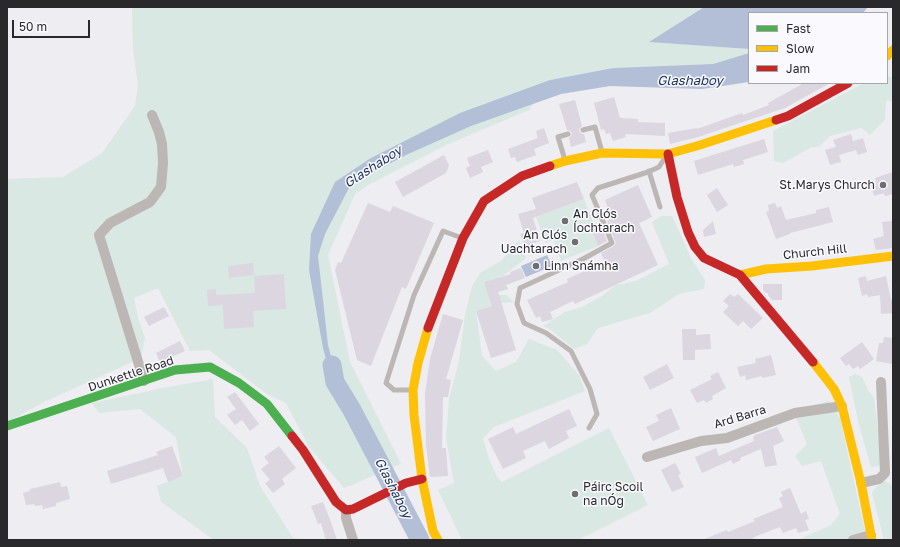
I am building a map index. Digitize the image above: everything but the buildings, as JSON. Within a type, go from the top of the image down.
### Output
[{"type":"street","points":[[438,540],[434,531],[422,479],[414,415],[413,390],[418,364],[431,320],[463,238],[484,201],[522,176],[565,161],[602,153],[668,154],[788,116],[846,84]]},
{"type":"street","points":[[144,381],[100,235],[110,223],[150,202],[161,186],[163,163],[162,144],[159,132],[152,116]]},
{"type":"street","points":[[668,154],[677,197],[688,232],[695,247],[704,258],[740,275],[824,374],[834,389],[842,406],[861,483],[871,537],[853,540]]},
{"type":"street","name":"Church Hill","points":[[740,275],[766,269],[820,265],[893,256]]},
{"type":"street","name":"Dunkettle Road","points":[[7,426],[175,370],[210,367],[239,383],[266,404],[303,450],[336,502],[349,509]]},
{"type":"street","points":[[861,483],[879,479],[885,473],[881,382]]},
{"type":"street","name":"Ard Barra","points":[[647,457],[695,442],[727,438],[795,413],[842,406]]},
{"type":"street","points":[[353,540],[346,518],[349,509],[406,483],[422,479]]},
{"type":"lane","points":[[583,130],[595,127],[602,153]]},
{"type":"lane","points":[[565,161],[558,137],[568,134]]},
{"type":"lane","points":[[589,428],[597,414],[590,389],[571,351],[546,333],[524,323],[517,304],[520,288],[583,259],[612,243],[592,195],[598,188],[649,171],[659,166],[668,154]]},
{"type":"lane","points":[[649,171],[660,207]]},
{"type":"lane","points":[[413,390],[394,390],[386,383],[414,295],[443,231],[463,238]]},
{"type":"shaded area","points":[[132,7],[703,7],[650,42],[748,49],[748,53],[713,64],[613,68],[550,80],[529,110],[446,145],[368,185],[355,194],[328,255],[350,362],[401,464],[344,488],[309,447],[286,403],[267,394],[209,350],[190,351],[158,288],[134,298],[138,318],[145,338],[141,358],[44,402],[7,422],[7,179],[63,177],[102,153],[135,106],[138,86],[133,48]]},
{"type":"shaded area","points":[[888,76],[893,79],[893,102],[886,100],[885,120],[870,135],[861,128],[830,136],[820,146],[810,148],[783,163],[774,161],[773,131],[862,84],[888,84]]},
{"type":"shaded area","name":"An Clós Íochtarach","points":[[584,199],[594,224],[590,226],[598,246],[561,261],[553,240],[546,243],[536,217]]},
{"type":"shaded area","points":[[661,216],[672,216],[692,260],[705,280],[704,289],[679,294],[650,313],[598,328],[587,344],[574,349],[551,330],[543,326],[565,312],[582,307],[602,296],[616,285],[636,281],[669,264],[652,222]]},
{"type":"shaded area","points":[[519,240],[526,258],[503,276],[484,282],[489,295],[506,295],[514,302],[501,303],[476,311],[482,356],[496,371],[516,362],[529,339],[557,350],[579,375],[585,391],[494,427],[483,438],[489,459],[497,477],[502,482],[609,428],[648,505],[578,540],[462,540],[438,490],[454,483],[446,438],[449,399],[459,361],[465,315],[472,286],[481,272],[501,261]]},
{"type":"shaded area","points":[[855,374],[862,377],[868,390],[874,398],[881,458],[879,466],[871,467],[858,421],[849,377]]},
{"type":"shaded area","points":[[213,379],[215,417],[247,448],[260,486],[293,538],[312,540],[214,540],[161,502],[157,486],[183,476],[176,437],[140,409],[99,413],[92,403]]},
{"type":"shaded area","points":[[829,401],[840,418],[867,540],[802,540],[802,538],[831,525],[840,514],[821,461],[802,466],[795,456],[807,444],[793,410]]},
{"type":"shaded area","points":[[885,481],[893,486],[893,540],[884,540],[872,493],[876,487]]},
{"type":"water","points":[[704,7],[868,7],[864,12],[748,12],[748,49],[649,42]]},
{"type":"water","points":[[748,53],[748,82],[702,89],[610,86],[561,94],[471,126],[406,155],[351,184],[325,234],[318,256],[328,345],[340,390],[384,473],[425,540],[411,540],[335,391],[323,348],[309,270],[311,234],[335,182],[371,158],[460,113],[550,80],[613,68],[713,64]]},
{"type":"water","name":"Linn Snámha","points":[[547,255],[552,266],[526,277],[521,266]]},
{"type":"waterway","name":"Glashaboy","points":[[332,365],[335,382],[352,410],[420,540]]},
{"type":"traffic: fast","points":[[7,426],[175,370],[210,367],[239,383],[267,404],[292,436]]},
{"type":"traffic: slow","points":[[888,55],[893,50]]},
{"type":"traffic: slow","points":[[550,166],[565,161],[602,153],[668,154],[776,120]]},
{"type":"traffic: slow","points":[[740,275],[766,269],[812,266],[893,256]]},
{"type":"traffic: slow","points":[[428,328],[418,363],[413,390],[414,415],[422,479],[433,531],[438,540]]},
{"type":"traffic: slow","points":[[813,362],[834,389],[842,406],[861,483],[872,540]]},
{"type":"traffic: jam","points":[[776,120],[788,116],[846,84]]},
{"type":"traffic: jam","points":[[668,154],[677,197],[688,232],[695,247],[704,258],[740,275],[813,362]]},
{"type":"traffic: jam","points":[[428,328],[463,238],[484,201],[522,176],[550,166]]},
{"type":"traffic: jam","points":[[292,436],[303,450],[336,502],[346,510],[353,509],[406,483],[422,479]]},
{"type":"place","name":"St.Marys Church","points":[[883,185]]},
{"type":"place","name":"An Clós Íochtarach","points":[[565,221]]},
{"type":"place","name":"An Clós Uachtarach","points":[[575,242]]},
{"type":"place","name":"Linn Snámha","points":[[536,266]]},
{"type":"place","name":"Páirc Scoil na nÓg","points":[[575,494]]}]
